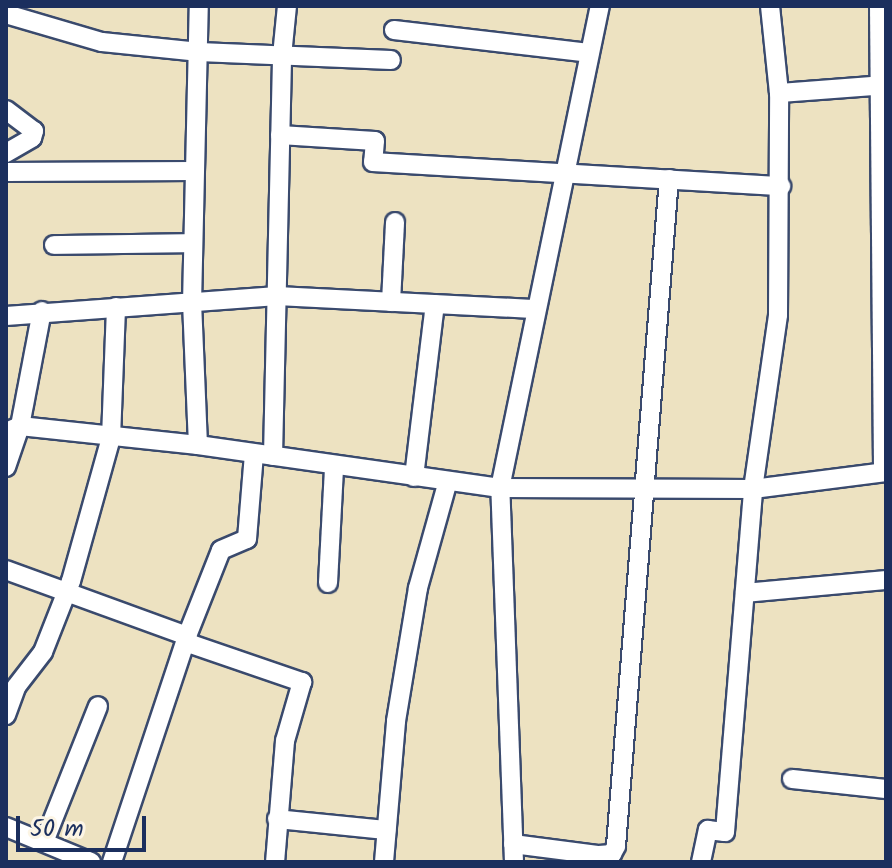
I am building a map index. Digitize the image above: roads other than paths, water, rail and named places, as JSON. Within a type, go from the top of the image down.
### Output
[{"type":"street","points":[[198,445],[192,243],[199,6]]},
{"type":"street","points":[[273,456],[282,56],[287,6]]},
{"type":"street","points":[[600,6],[533,309],[500,488],[514,853],[599,855],[612,854],[616,846],[669,179]]},
{"type":"street","points":[[701,862],[708,830],[725,832],[753,489],[778,315],[781,186],[779,93],[770,6]]},
{"type":"street","points":[[13,429],[198,445],[334,468],[500,488],[753,489],[884,472],[883,85],[879,6]]},
{"type":"street","points":[[6,14],[102,42],[199,52],[391,60]]},
{"type":"street","points":[[394,30],[589,53]]},
{"type":"street","points":[[779,93],[883,85]]},
{"type":"street","points":[[6,110],[34,131],[32,138],[6,153]]},
{"type":"street","points":[[280,135],[375,141],[373,162],[781,186]]},
{"type":"street","points":[[6,172],[194,171]]},
{"type":"street","points":[[391,302],[395,222]]},
{"type":"street","points":[[54,245],[192,243]]},
{"type":"street","points":[[6,316],[277,296],[533,309]]},
{"type":"street","points":[[414,477],[435,304]]},
{"type":"street","points":[[6,715],[16,687],[43,652],[68,588],[111,438],[116,307]]},
{"type":"street","points":[[6,467],[42,311]]},
{"type":"street","points":[[112,862],[186,639],[221,550],[247,539],[254,454]]},
{"type":"street","points":[[328,583],[334,468]]},
{"type":"street","points":[[384,862],[396,721],[418,588],[447,484]]},
{"type":"street","points":[[6,570],[68,588],[186,639],[302,682],[285,741],[275,862]]},
{"type":"street","points":[[745,593],[886,580]]},
{"type":"street","points":[[44,842],[98,706]]},
{"type":"street","points":[[792,779],[886,789]]},
{"type":"street","points":[[277,819],[386,830]]},
{"type":"street","points":[[6,827],[91,862]]}]
